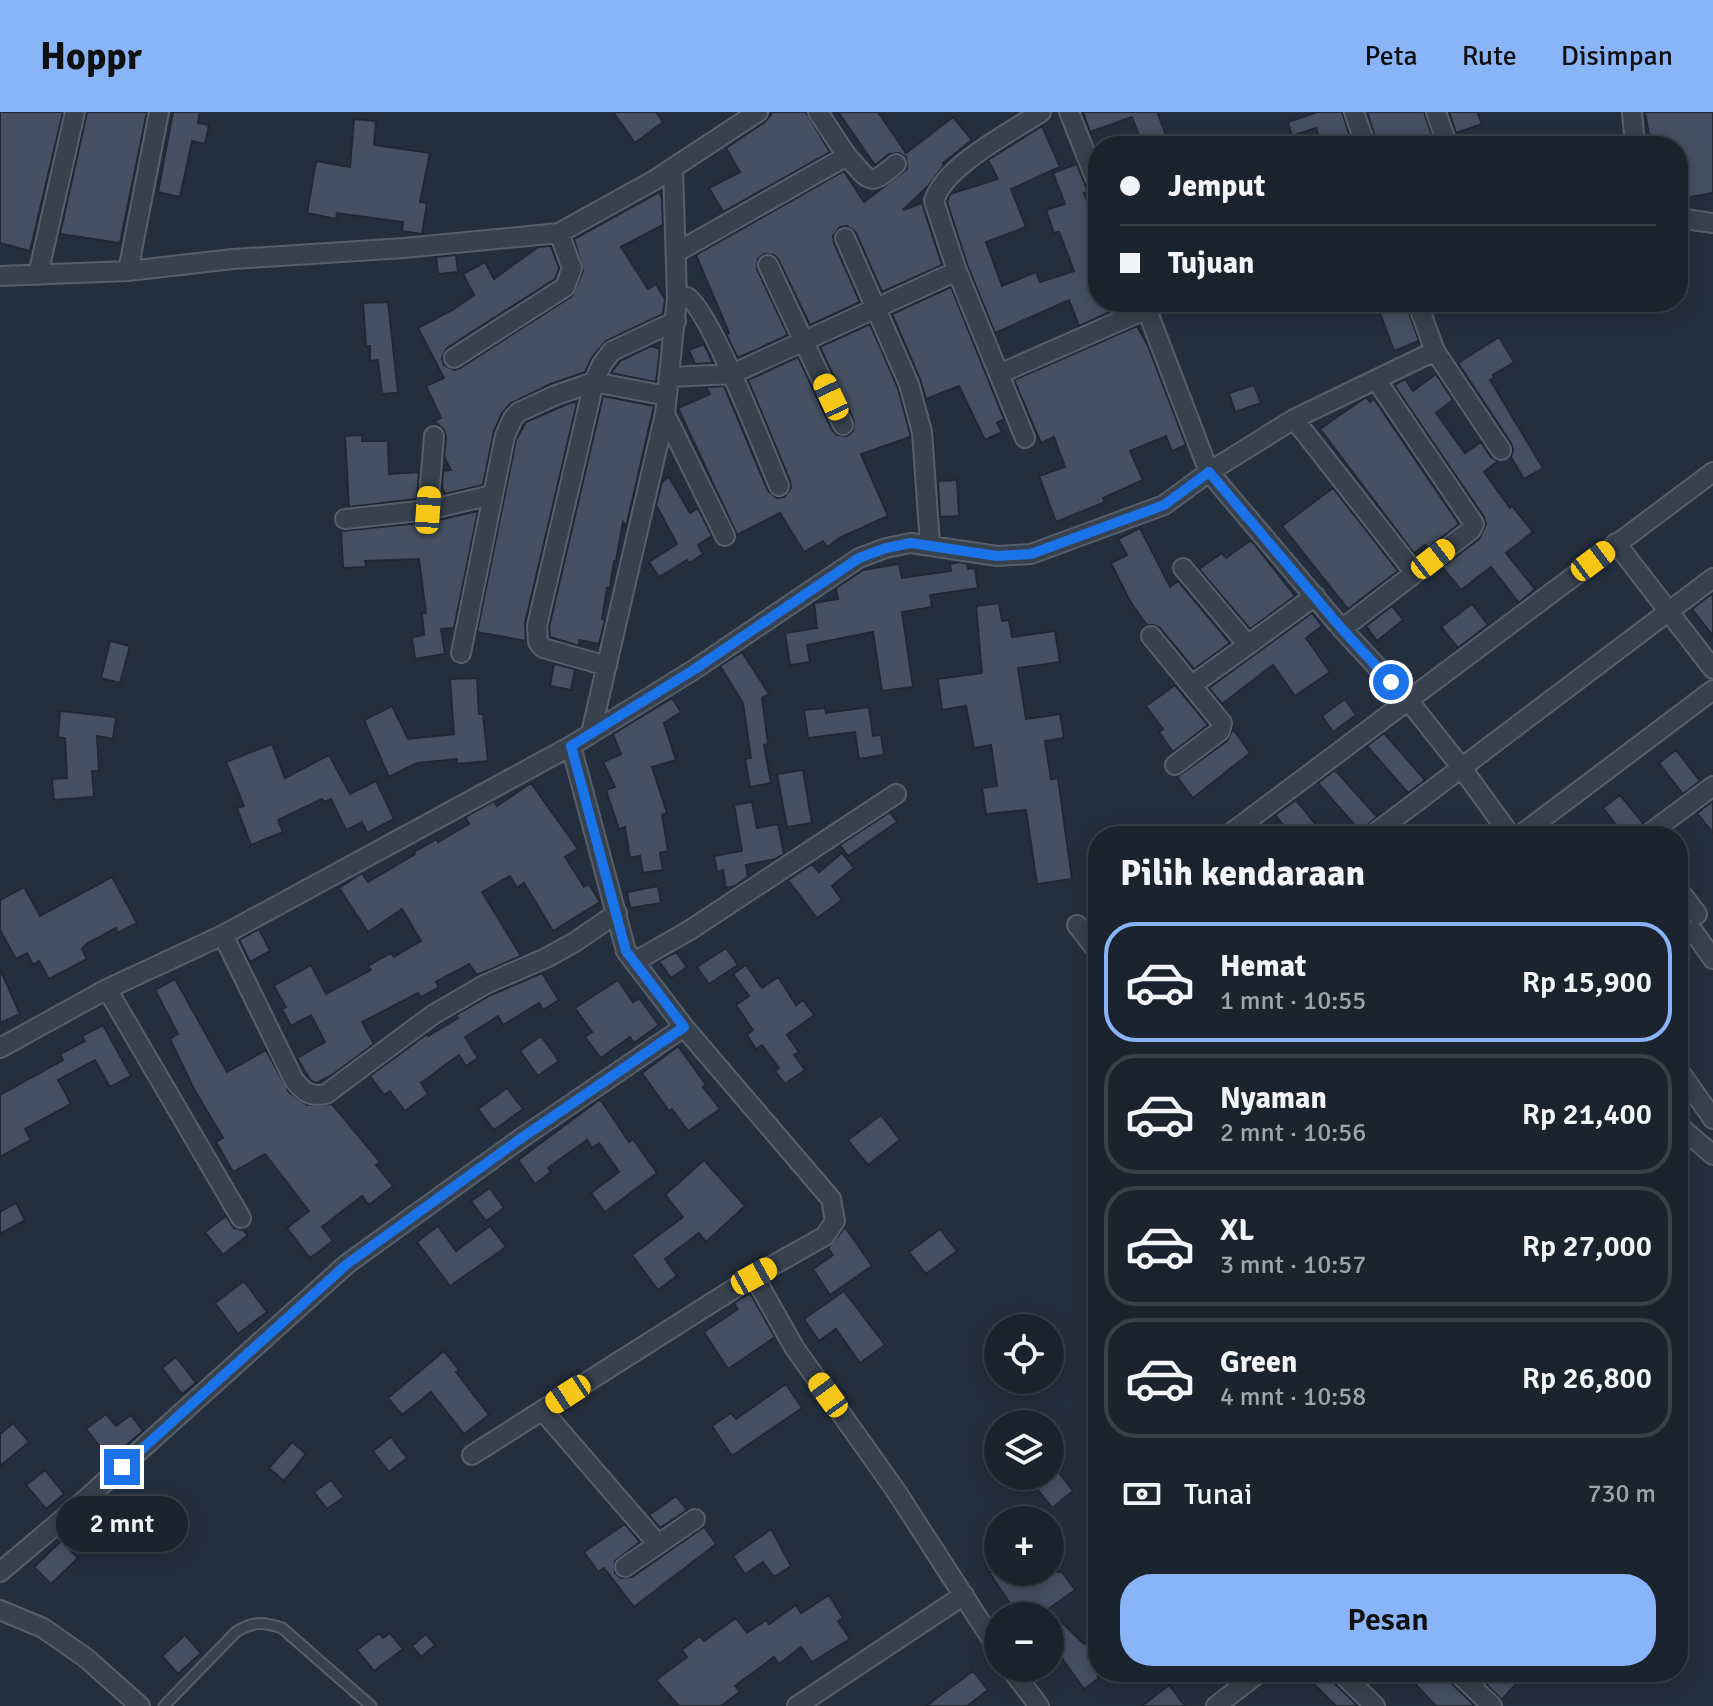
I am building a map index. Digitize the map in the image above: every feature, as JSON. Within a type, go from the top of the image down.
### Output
[{"type":"street","points":[[38,275],[75,112]]},
{"type":"street","points":[[128,271],[159,112]]},
{"type":"street","points":[[0,276],[128,271],[233,259],[404,248],[559,233],[673,168],[758,112]]},
{"type":"street","points":[[818,112],[847,156],[868,179],[878,180],[896,164]]},
{"type":"street","points":[[1025,438],[957,271],[934,201],[937,191],[948,177],[1041,112]]},
{"type":"street","points":[[1069,112],[1088,160]]},
{"type":"street","points":[[1354,112],[1362,136]]},
{"type":"street","points":[[1436,112],[1444,136]]},
{"type":"street","points":[[1632,112],[1634,136]]},
{"type":"street","points":[[677,252],[847,156]]},
{"type":"street","points":[[591,733],[666,405],[677,298],[673,168]]},
{"type":"street","points":[[1688,219],[1713,223]]},
{"type":"street","points":[[454,358],[565,287],[571,278],[572,268],[559,233]]},
{"type":"street","points":[[845,238],[909,384],[922,432],[930,544]]},
{"type":"street","points":[[768,265],[843,425]]},
{"type":"street","points":[[670,377],[732,374],[957,271]]},
{"type":"street","points":[[677,298],[693,300],[732,374],[779,486]]},
{"type":"street","points":[[999,374],[1132,312]]},
{"type":"street","points":[[1147,312],[1209,472],[1342,629],[1408,700],[1504,826]]},
{"type":"street","points":[[1421,312],[1435,351],[1501,450]]},
{"type":"street","points":[[607,666],[543,648],[536,636],[552,556],[594,382],[602,364],[612,351],[676,321]]},
{"type":"street","points":[[0,1048],[107,989],[223,935],[571,746],[695,669],[859,558],[911,543],[997,556],[1031,554],[1164,505],[1209,472],[1294,419],[1435,351]]},
{"type":"street","points":[[1342,629],[1471,530],[1474,524],[1377,381]]},
{"type":"street","points":[[461,653],[505,436],[513,418],[531,406],[594,382],[666,405],[725,536]]},
{"type":"street","points":[[1294,419],[1415,573]]},
{"type":"street","points":[[428,510],[434,436]]},
{"type":"street","points":[[1240,826],[1713,472]]},
{"type":"street","points":[[345,519],[428,510],[492,495]]},
{"type":"street","points":[[1616,543],[1713,669]]},
{"type":"street","points":[[1183,568],[1248,645]]},
{"type":"street","points":[[1384,826],[1713,578]]},
{"type":"street","points":[[1192,685],[1315,596]]},
{"type":"street","points":[[1151,636],[1218,716],[1222,727],[1175,765]]},
{"type":"street","points":[[1532,826],[1713,690]]},
{"type":"street","points":[[472,1455],[754,1276],[825,1236],[835,1221],[831,1199],[684,1027],[626,951],[571,746]]},
{"type":"street","points":[[1661,826],[1711,792]]},
{"type":"street","points":[[634,962],[690,930],[896,794]]},
{"type":"street","points":[[1688,908],[1713,959]]},
{"type":"street","points":[[223,935],[294,1080],[305,1093],[315,1096],[326,1094],[434,1014],[486,984],[565,948],[617,913]]},
{"type":"street","points":[[1077,925],[1088,939]]},
{"type":"street","points":[[107,989],[241,1218]]},
{"type":"street","points":[[0,1572],[77,1507],[347,1264],[520,1139],[684,1027]]},
{"type":"street","points":[[1688,1083],[1713,1119]]},
{"type":"street","points":[[1688,1134],[1713,1155]]},
{"type":"street","points":[[754,1276],[794,1347],[896,1491],[984,1627]]},
{"type":"street","points":[[542,1410],[657,1543]]},
{"type":"street","points":[[625,1567],[695,1519]]},
{"type":"street","points":[[797,1706],[964,1595]]},
{"type":"street","points":[[0,1610],[43,1628],[86,1658],[140,1706]]},
{"type":"street","points":[[1021,1682],[1039,1706]]},
{"type":"street","points":[[1216,1706],[1247,1682]]},
{"type":"street","points":[[1350,1682],[1375,1706]]},
{"type":"street","points":[[1467,1682],[1492,1706]]},
{"type":"lane","points":[[164,1706],[236,1632],[250,1623],[267,1623],[282,1628],[371,1706]]},
{"type":"building","points":[[0,112],[63,112],[30,251],[0,243]]},
{"type":"building","points":[[87,112],[147,112],[120,243],[60,234]]},
{"type":"building","points":[[173,112],[200,112],[198,123],[209,125],[205,144],[192,141],[180,197],[158,192]]},
{"type":"building","points":[[613,112],[656,112],[663,122],[635,143]]},
{"type":"building","points":[[773,112],[806,112],[830,152],[723,212],[709,188],[740,172],[726,148],[765,122]]},
{"type":"building","points":[[838,112],[878,112],[906,153],[953,117],[972,140],[943,163],[928,186],[903,210],[922,203],[942,265],[882,292],[856,233],[847,226],[840,227],[833,236],[834,243],[860,302],[810,325],[778,259],[774,255],[764,254],[758,259],[757,269],[788,335],[738,358],[696,255],[844,171],[864,202],[907,169],[906,157],[899,153],[889,154],[875,165]]},
{"type":"building","points":[[1083,112],[1157,112],[1166,136],[1139,136],[1132,117],[1090,132]]},
{"type":"building","points":[[1317,112],[1342,112],[1350,136],[1319,136],[1316,128],[1292,136],[1288,122]]},
{"type":"building","points":[[1367,112],[1424,112],[1432,136],[1375,136]]},
{"type":"building","points":[[1449,112],[1477,112],[1482,124],[1456,133]]},
{"type":"building","points":[[1645,112],[1713,112],[1713,193],[1688,197],[1688,136],[1649,136]]},
{"type":"building","points":[[354,119],[376,121],[374,145],[430,153],[420,202],[427,203],[422,234],[402,231],[403,222],[337,213],[336,219],[307,213],[316,161],[350,167]]},
{"type":"building","points":[[1042,126],[1060,167],[1011,189],[1026,227],[986,242],[1002,286],[1036,272],[1040,282],[1074,271],[1059,232],[1054,233],[1046,210],[1065,204],[1053,173],[1077,164],[1088,192],[1084,193],[1088,205],[1088,312],[1110,312],[1079,326],[1069,300],[995,333],[968,267],[947,202],[950,194],[998,179],[988,160]]},
{"type":"building","points":[[659,192],[663,225],[621,247],[648,289],[656,284],[665,299],[663,314],[606,341],[592,357],[585,372],[511,403],[502,413],[494,431],[483,485],[445,494],[442,488],[443,471],[451,470],[444,457],[446,436],[434,421],[441,418],[426,386],[444,378],[418,328],[474,295],[463,274],[485,262],[494,279],[538,247],[551,246],[559,268],[555,279],[447,348],[442,358],[444,365],[454,370],[460,368],[572,296],[583,271],[574,239]]},
{"type":"building","points":[[456,255],[458,272],[438,274],[436,257]]},
{"type":"building","points":[[951,287],[1004,419],[997,423],[1002,432],[985,440],[959,386],[926,399],[892,314]]},
{"type":"building","points":[[388,302],[398,393],[382,394],[378,360],[370,361],[370,346],[366,346],[363,303]]},
{"type":"building","points":[[1380,312],[1409,312],[1419,341],[1394,351]]},
{"type":"building","points":[[870,324],[898,388],[910,434],[910,437],[861,454],[888,516],[841,537],[827,547],[823,541],[804,552],[780,513],[737,535],[678,408],[710,394],[706,387],[724,386],[768,491],[777,498],[784,497],[791,488],[790,481],[748,380],[798,357],[832,430],[837,435],[847,436],[853,431],[854,421],[820,347]]},
{"type":"building","points":[[1137,326],[1148,346],[1186,445],[1172,451],[1166,436],[1130,451],[1143,480],[1103,498],[1105,502],[1056,522],[1039,476],[1065,467],[1054,437],[1041,443],[1014,380]]},
{"type":"building","points":[[1499,337],[1514,362],[1490,380],[1543,468],[1524,479],[1511,457],[1511,443],[1458,363]]},
{"type":"building","points":[[704,344],[713,363],[695,364],[689,350]]},
{"type":"building","points":[[651,346],[660,349],[656,382],[611,373],[620,361]]},
{"type":"building","points":[[1436,374],[1453,400],[1436,413],[1465,453],[1481,442],[1491,457],[1498,461],[1484,472],[1510,508],[1512,506],[1533,532],[1506,553],[1535,589],[1519,603],[1491,567],[1461,590],[1442,567],[1479,539],[1486,524],[1394,385],[1405,379],[1413,391]]},
{"type":"building","points":[[1254,385],[1261,403],[1235,412],[1229,393]]},
{"type":"building","points":[[603,396],[654,406],[626,527],[623,522],[610,588],[607,588],[602,619],[605,620],[599,644],[579,640],[579,646],[550,637],[549,627]]},
{"type":"building","points":[[1366,397],[1370,402],[1374,399],[1459,524],[1428,548],[1425,545],[1414,553],[1320,429]]},
{"type":"building","points":[[572,402],[577,403],[525,623],[526,641],[477,632],[516,440],[526,422]]},
{"type":"building","points":[[362,435],[362,441],[388,441],[389,474],[419,472],[417,499],[349,507],[345,436]]},
{"type":"building","points":[[669,477],[690,513],[698,508],[712,536],[698,545],[703,554],[659,577],[649,562],[677,544],[656,505],[662,482]]},
{"type":"building","points":[[957,480],[959,516],[940,517],[938,481]]},
{"type":"building","points":[[1333,488],[1398,571],[1348,609],[1282,526]]},
{"type":"building","points":[[478,511],[454,628],[441,629],[445,654],[415,659],[412,637],[424,635],[422,613],[426,613],[419,559],[365,561],[366,567],[343,568],[341,531],[429,522]]},
{"type":"building","points":[[1140,528],[1170,587],[1178,581],[1230,643],[1194,669],[1160,628],[1147,625],[1131,603],[1111,563],[1127,555],[1118,539]]},
{"type":"building","points":[[1251,540],[1295,596],[1250,629],[1199,569],[1222,553],[1226,558]]},
{"type":"building","points":[[899,564],[902,578],[951,571],[950,564],[967,564],[968,569],[975,568],[978,588],[930,595],[932,607],[902,612],[913,687],[882,691],[873,632],[807,645],[810,662],[790,665],[785,633],[817,628],[814,603],[838,599],[836,588],[863,570]]},
{"type":"building","points":[[1713,593],[1713,636],[1692,609]]},
{"type":"building","points":[[999,603],[1002,621],[1009,620],[1012,637],[1055,631],[1060,662],[1018,668],[1026,719],[1060,714],[1064,738],[1045,741],[1051,779],[1058,778],[1072,879],[1037,884],[1026,810],[986,814],[982,788],[997,786],[991,745],[974,748],[966,706],[942,710],[938,679],[982,673],[976,606]]},
{"type":"building","points":[[1472,604],[1488,625],[1458,648],[1441,627]]},
{"type":"building","points":[[1392,606],[1403,620],[1377,641],[1366,626]]},
{"type":"building","points":[[1312,613],[1322,626],[1306,638],[1330,672],[1295,696],[1273,665],[1222,704],[1209,688]]},
{"type":"building","points":[[110,641],[130,646],[120,683],[101,678]]},
{"type":"building","points":[[742,652],[769,694],[762,698],[768,744],[764,745],[771,783],[750,787],[745,759],[751,758],[743,703],[720,666]]},
{"type":"building","points":[[554,664],[575,669],[571,690],[550,686]]},
{"type":"building","points":[[477,678],[479,714],[483,714],[488,761],[457,764],[457,759],[417,763],[389,777],[364,720],[392,706],[408,739],[454,734],[450,679]]},
{"type":"building","points":[[1175,685],[1208,725],[1173,752],[1159,732],[1163,729],[1146,706]]},
{"type":"building","points":[[672,698],[681,712],[664,723],[676,760],[652,767],[667,813],[662,815],[668,851],[660,853],[663,870],[643,873],[640,856],[630,858],[625,827],[619,829],[606,790],[615,787],[603,762],[621,754],[613,734]]},
{"type":"building","points":[[1345,699],[1356,715],[1333,732],[1322,716]]},
{"type":"building","points":[[869,707],[873,736],[881,735],[884,755],[859,759],[855,732],[808,738],[804,710],[825,708],[826,713]]},
{"type":"building","points":[[60,711],[116,717],[113,739],[97,736],[99,771],[92,771],[94,797],[54,800],[52,779],[67,778],[65,738],[58,737]]},
{"type":"building","points":[[1233,729],[1250,753],[1193,798],[1177,777],[1227,741]]},
{"type":"building","points":[[1384,733],[1425,780],[1408,793],[1367,746]]},
{"type":"building","points":[[272,744],[285,778],[329,755],[350,794],[376,781],[394,819],[367,833],[362,822],[346,830],[331,799],[324,802],[322,799],[278,820],[283,832],[251,845],[237,808],[244,806],[226,762]]},
{"type":"building","points":[[1676,750],[1700,781],[1683,794],[1659,763]]},
{"type":"building","points":[[803,770],[812,823],[787,827],[777,774]]},
{"type":"building","points":[[1335,770],[1377,817],[1366,826],[1356,826],[1318,783]]},
{"type":"building","points":[[531,783],[578,849],[565,857],[584,887],[589,884],[600,902],[553,931],[524,883],[517,888],[510,876],[482,892],[521,956],[477,975],[469,964],[436,982],[439,987],[421,997],[418,993],[362,1022],[374,1044],[332,1075],[317,1083],[311,1081],[297,1058],[325,1042],[311,1015],[291,1026],[282,1009],[286,1007],[274,986],[311,965],[326,994],[371,970],[368,966],[391,953],[394,957],[421,941],[402,909],[368,932],[339,888],[362,873],[368,882],[414,852],[469,824],[465,817],[494,801],[497,806]]},
{"type":"building","points":[[1620,795],[1643,823],[1640,826],[1617,826],[1603,808]]},
{"type":"building","points":[[1296,800],[1317,826],[1284,826],[1275,815]]},
{"type":"building","points":[[1713,801],[1713,833],[1697,813]]},
{"type":"building","points":[[752,802],[757,828],[778,824],[784,854],[746,865],[748,877],[726,888],[723,870],[717,872],[714,856],[742,851],[734,805]]},
{"type":"building","points":[[890,812],[897,822],[848,856],[840,845]]},
{"type":"building","points":[[842,853],[854,868],[832,886],[842,900],[817,918],[788,880],[812,864],[819,872]]},
{"type":"building","points":[[112,877],[137,923],[118,933],[116,928],[88,943],[82,949],[87,959],[49,979],[39,961],[33,965],[27,953],[16,959],[0,930],[0,900],[24,887],[40,916]]},
{"type":"building","points":[[658,886],[661,903],[630,908],[627,892]]},
{"type":"building","points":[[259,929],[270,951],[250,962],[239,940]]},
{"type":"building","points":[[726,948],[738,965],[709,984],[697,967]]},
{"type":"building","points":[[676,952],[687,967],[671,978],[659,961]]},
{"type":"building","points":[[746,965],[762,988],[778,977],[796,1005],[803,1000],[814,1015],[787,1035],[799,1052],[794,1055],[805,1070],[785,1084],[775,1071],[779,1068],[762,1045],[756,1049],[747,1035],[753,1030],[736,1005],[749,996],[733,974]]},
{"type":"building","points":[[0,969],[20,1014],[0,1023]]},
{"type":"building","points":[[542,973],[559,1000],[543,1010],[539,1003],[503,1025],[498,1016],[465,1037],[478,1058],[466,1066],[459,1055],[421,1083],[428,1094],[405,1111],[390,1091],[384,1095],[370,1076],[427,1034],[458,1018],[456,1015],[491,995]]},
{"type":"building","points":[[175,979],[227,1072],[266,1050],[289,1092],[307,1105],[332,1104],[380,1162],[376,1165],[393,1186],[369,1205],[362,1196],[322,1227],[333,1241],[310,1258],[287,1228],[309,1211],[265,1154],[233,1172],[216,1142],[223,1138],[195,1091],[170,1039],[178,1034],[155,990]]},
{"type":"building","points":[[618,980],[633,1002],[639,998],[659,1025],[634,1043],[630,1037],[601,1058],[585,1037],[592,1032],[575,1008]]},
{"type":"building","points":[[103,1025],[131,1076],[110,1087],[95,1060],[58,1080],[71,1104],[25,1129],[31,1140],[0,1157],[0,1095],[63,1060],[60,1054],[85,1041],[82,1036]]},
{"type":"building","points":[[541,1036],[559,1061],[538,1076],[520,1051]]},
{"type":"building","points":[[678,1046],[720,1109],[688,1131],[672,1109],[669,1111],[642,1073]]},
{"type":"building","points":[[507,1088],[523,1109],[494,1130],[478,1109]]},
{"type":"building","points":[[600,1099],[629,1142],[633,1139],[657,1173],[605,1212],[591,1193],[619,1172],[599,1143],[592,1148],[587,1140],[548,1168],[551,1172],[535,1184],[518,1160]]},
{"type":"building","points":[[881,1115],[900,1140],[868,1165],[848,1140]]},
{"type":"building","points":[[704,1160],[745,1206],[706,1242],[699,1233],[665,1259],[677,1276],[658,1290],[632,1255],[683,1217],[665,1195]]},
{"type":"building","points":[[490,1188],[504,1208],[486,1221],[471,1201]]},
{"type":"building","points":[[16,1203],[25,1220],[0,1234],[0,1212]]},
{"type":"building","points":[[226,1216],[234,1228],[248,1235],[223,1255],[205,1232]]},
{"type":"building","points":[[438,1226],[456,1251],[490,1226],[506,1247],[450,1286],[417,1242]]},
{"type":"building","points":[[845,1227],[872,1266],[830,1295],[813,1269],[833,1255],[828,1248]]},
{"type":"building","points":[[940,1229],[957,1251],[926,1274],[909,1252]]},
{"type":"building","points":[[244,1281],[267,1312],[238,1334],[215,1303]]},
{"type":"building","points":[[844,1291],[885,1345],[860,1363],[836,1329],[819,1341],[804,1319]]},
{"type":"building","points":[[750,1293],[775,1337],[728,1369],[704,1332],[738,1309],[734,1303]]},
{"type":"building","points":[[444,1351],[489,1415],[464,1434],[431,1392],[402,1415],[388,1398]]},
{"type":"building","points":[[176,1357],[196,1383],[182,1394],[162,1368]]},
{"type":"building","points":[[786,1384],[802,1408],[732,1456],[712,1426],[731,1413],[736,1419]]},
{"type":"building","points":[[106,1414],[116,1426],[131,1415],[143,1431],[110,1459],[86,1429]]},
{"type":"building","points":[[13,1423],[29,1442],[0,1466],[0,1434]]},
{"type":"building","points":[[391,1437],[407,1458],[389,1472],[373,1451]]},
{"type":"building","points":[[292,1442],[306,1454],[284,1481],[269,1468]]},
{"type":"building","points":[[45,1470],[64,1494],[46,1509],[26,1485]]},
{"type":"building","points":[[1064,1479],[1073,1491],[1050,1506],[1038,1490],[1064,1490]]},
{"type":"building","points":[[331,1480],[344,1497],[327,1509],[314,1492]]},
{"type":"building","points":[[676,1496],[687,1510],[660,1528],[649,1515]]},
{"type":"building","points":[[625,1524],[640,1542],[615,1561],[615,1573],[621,1578],[632,1577],[704,1527],[716,1544],[634,1607],[604,1568],[598,1572],[584,1552]]},
{"type":"building","points":[[771,1529],[791,1566],[774,1577],[763,1562],[745,1574],[733,1556]]},
{"type":"building","points":[[61,1541],[78,1558],[51,1584],[34,1567]]},
{"type":"building","points":[[1064,1575],[1075,1590],[1058,1602],[1009,1602],[998,1586],[1064,1586]]},
{"type":"building","points":[[829,1595],[843,1618],[838,1621],[850,1639],[812,1662],[801,1647],[779,1664],[774,1657],[735,1686],[740,1692],[721,1706],[679,1706],[656,1680],[687,1657],[682,1650],[700,1636],[704,1641],[736,1618],[747,1633],[766,1620],[769,1624],[796,1605],[801,1613]]},
{"type":"building","points":[[1064,1625],[1084,1644],[1088,1641],[1088,1682],[1094,1682],[1084,1689],[1064,1661]]},
{"type":"building","points":[[379,1633],[383,1638],[390,1633],[403,1649],[374,1671],[357,1650]]},
{"type":"building","points":[[426,1634],[435,1645],[421,1657],[412,1646]]},
{"type":"building","points":[[185,1635],[201,1653],[178,1674],[162,1656]]},
{"type":"building","points":[[973,1671],[988,1690],[967,1706],[926,1706]]},
{"type":"building","points":[[1312,1682],[1333,1682],[1358,1706],[1336,1706]]},
{"type":"building","points":[[1413,1682],[1450,1682],[1475,1706],[1436,1706]]},
{"type":"building","points":[[1484,1682],[1517,1682],[1502,1700]]},
{"type":"building","points":[[1169,1685],[1185,1706],[1142,1706]]},
{"type":"route","points":[[122,1467],[347,1264],[520,1139],[684,1027],[626,951],[571,746],[695,669],[859,558],[911,543],[997,556],[1031,554],[1164,505],[1209,472],[1391,682]]}]
